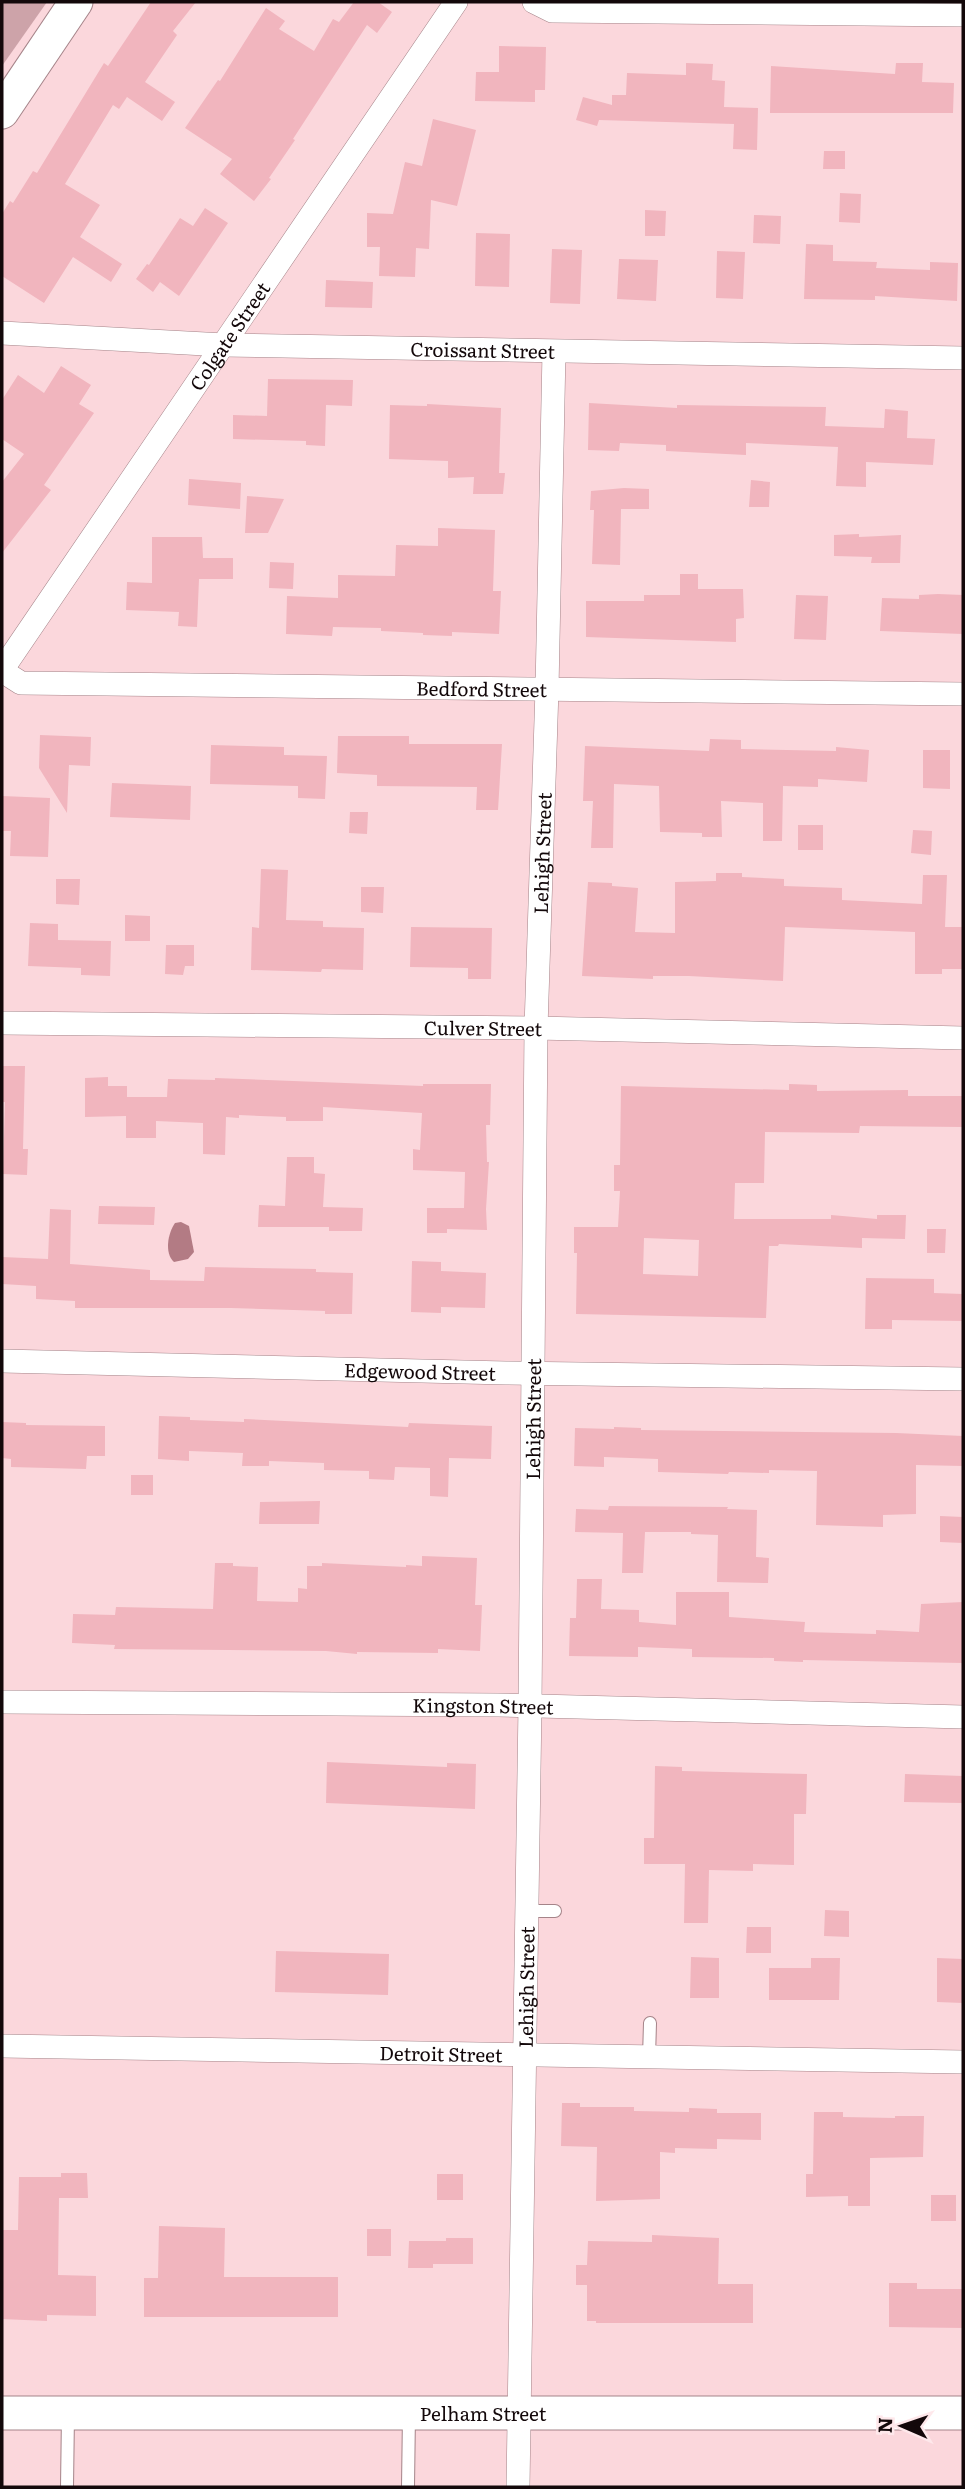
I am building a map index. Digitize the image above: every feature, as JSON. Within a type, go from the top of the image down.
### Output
[{"type":"street","points":[[2,112],[76,2]]},
{"type":"street","name":"Colgate Street","points":[[2,671],[456,2]]},
{"type":"street","points":[[534,2],[552,11],[963,15]]},
{"type":"street","name":"Croissant Street","points":[[2,333],[224,345],[963,358]]},
{"type":"street","name":"Lehigh Street","points":[[518,2487],[530,1706],[536,1028],[548,689],[554,352]]},
{"type":"street","name":"Bedford Street","points":[[2,671],[21,683],[963,694]]},
{"type":"street","name":"Culver Street","points":[[2,1023],[536,1028],[963,1038]]},
{"type":"street","name":"Edgewood Street","points":[[2,1362],[963,1379]]},
{"type":"street","name":"Kingston Street","points":[[2,1702],[530,1706],[963,1717]]},
{"type":"street","name":"Detroit Street","points":[[2,2046],[963,2062]]},
{"type":"street","name":"Pelham Street","points":[[2,2413],[963,2413]]},
{"type":"lane","points":[[527,1911],[555,1911]]},
{"type":"lane","points":[[649,2057],[650,2023]]},
{"type":"lane","points":[[408,2487],[409,2412]]},
{"type":"lane","points":[[67,2487],[68,2413]]},
{"type":"shaded area","points":[[2,2],[47,2],[2,66]]},
{"type":"shaded area","points":[[181,1222],[189,1226],[194,1252],[188,1259],[174,1262],[169,1254],[169,1237],[175,1223]]},
{"type":"building","points":[[151,2],[196,2],[173,31],[177,35],[145,82],[175,102],[162,121],[127,97],[119,109],[113,105],[65,184],[100,205],[80,237],[122,264],[111,282],[73,257],[44,303],[2,276],[2,214],[10,201],[13,203],[33,171],[37,173],[104,63],[108,66]]},
{"type":"building","points":[[354,2],[378,2],[392,12],[377,33],[367,25],[293,139],[295,140],[269,178],[271,179],[254,201],[220,174],[232,159],[185,128],[218,80],[220,81],[266,8],[285,21],[279,29],[314,51],[333,19],[339,22]]},
{"type":"building","points":[[499,46],[546,47],[545,90],[535,90],[535,102],[475,101],[476,72],[499,72]]},
{"type":"building","points":[[686,63],[713,64],[712,80],[725,81],[724,107],[758,108],[757,150],[733,149],[734,124],[599,120],[597,126],[576,120],[583,97],[612,105],[612,95],[626,95],[627,73],[686,75]]},
{"type":"building","points":[[896,63],[923,63],[922,82],[954,83],[953,113],[770,113],[771,66],[895,74]]},
{"type":"building","points":[[433,119],[476,130],[457,206],[431,200],[429,249],[416,248],[415,277],[379,276],[380,247],[367,247],[367,213],[393,214],[405,162],[422,166]]},
{"type":"building","points":[[824,151],[845,151],[845,169],[823,169]]},
{"type":"building","points":[[840,193],[861,194],[860,223],[839,222]]},
{"type":"building","points":[[205,208],[228,223],[179,296],[160,282],[153,292],[136,279],[147,264],[149,265],[180,218],[193,226]]},
{"type":"building","points":[[645,210],[666,211],[665,236],[645,236]]},
{"type":"building","points":[[754,215],[781,216],[780,244],[753,243]]},
{"type":"building","points":[[476,233],[510,234],[509,287],[475,286]]},
{"type":"building","points":[[806,244],[833,245],[833,261],[877,262],[876,268],[930,270],[930,262],[958,263],[957,301],[875,296],[875,300],[804,299]]},
{"type":"building","points":[[552,249],[582,250],[580,304],[550,303]]},
{"type":"building","points":[[717,251],[745,252],[743,299],[716,298]]},
{"type":"building","points":[[619,259],[658,260],[656,301],[617,299]]},
{"type":"building","points":[[326,280],[373,282],[372,308],[325,307]]},
{"type":"building","points":[[61,366],[91,385],[79,404],[94,413],[44,485],[51,490],[2,553],[2,482],[24,454],[2,439],[2,400],[18,375],[44,393]]},
{"type":"building","points":[[268,379],[353,380],[352,406],[326,405],[325,446],[306,445],[306,441],[233,439],[233,415],[267,416]]},
{"type":"building","points":[[589,403],[677,408],[677,405],[826,407],[825,426],[884,428],[885,409],[908,411],[907,438],[935,439],[933,465],[866,462],[866,487],[836,486],[838,447],[746,443],[746,455],[666,451],[666,445],[620,443],[619,451],[588,450]]},
{"type":"building","points":[[390,405],[501,408],[499,473],[505,473],[503,494],[473,494],[474,477],[448,478],[448,461],[389,459]]},
{"type":"building","points":[[189,479],[241,483],[240,509],[188,505]]},
{"type":"building","points":[[751,480],[770,482],[769,507],[749,507]]},
{"type":"building","points":[[649,489],[649,509],[621,509],[620,565],[592,564],[594,510],[590,510],[591,491]]},
{"type":"building","points":[[247,496],[284,499],[268,533],[245,533]]},
{"type":"building","points":[[438,528],[495,530],[493,591],[501,591],[499,634],[452,632],[452,636],[423,635],[381,631],[381,628],[333,627],[332,636],[286,634],[287,596],[338,598],[338,575],[395,576],[396,545],[438,546]]},
{"type":"building","points":[[859,534],[859,537],[901,535],[900,563],[871,563],[872,557],[834,556],[834,535]]},
{"type":"building","points":[[152,537],[202,537],[203,558],[233,558],[233,579],[199,579],[197,627],[178,626],[179,612],[126,610],[127,582],[152,583]]},
{"type":"building","points":[[270,562],[294,563],[293,589],[269,588]]},
{"type":"building","points":[[680,574],[698,574],[698,589],[743,589],[744,618],[736,619],[736,642],[586,637],[586,601],[644,601],[644,595],[680,595]]},
{"type":"building","points":[[796,595],[828,596],[826,640],[794,639]]},
{"type":"building","points":[[919,595],[963,595],[963,634],[880,631],[882,598],[919,599]]},
{"type":"building","points":[[40,735],[91,737],[90,766],[69,765],[67,813],[39,768]]},
{"type":"building","points":[[338,736],[409,736],[409,744],[502,744],[498,810],[476,810],[477,787],[377,786],[377,775],[337,773]]},
{"type":"building","points":[[710,739],[741,740],[741,749],[836,751],[836,747],[869,750],[867,782],[818,779],[818,787],[783,786],[782,841],[763,841],[763,803],[721,801],[722,837],[702,837],[702,833],[660,832],[659,786],[614,784],[613,848],[591,848],[593,801],[583,801],[585,746],[709,751]]},
{"type":"building","points":[[211,745],[284,747],[284,755],[327,756],[325,799],[298,798],[298,786],[210,784]]},
{"type":"building","points":[[923,750],[950,750],[950,789],[923,788]]},
{"type":"building","points":[[112,783],[191,786],[190,820],[110,817]]},
{"type":"building","points":[[2,796],[50,798],[48,857],[10,856],[11,831],[2,831]]},
{"type":"building","points":[[350,812],[368,812],[367,834],[349,833]]},
{"type":"building","points":[[798,825],[823,825],[823,850],[798,850]]},
{"type":"building","points":[[913,830],[932,831],[931,855],[911,853]]},
{"type":"building","points":[[261,869],[288,870],[286,920],[323,921],[323,927],[364,928],[363,970],[251,970],[252,927],[259,928]]},
{"type":"building","points":[[716,873],[742,873],[742,877],[784,879],[784,886],[842,888],[842,900],[922,904],[923,875],[947,875],[945,927],[963,927],[963,969],[942,969],[942,974],[915,974],[915,932],[785,927],[783,981],[689,976],[653,976],[653,979],[582,976],[588,882],[638,888],[635,932],[675,933],[675,882],[716,881]]},
{"type":"building","points":[[56,879],[80,879],[79,905],[56,904]]},
{"type":"building","points":[[361,887],[384,887],[383,913],[361,912]]},
{"type":"building","points":[[125,915],[150,916],[150,941],[125,941]]},
{"type":"building","points":[[30,923],[58,924],[58,940],[111,941],[110,976],[81,975],[81,968],[28,966]]},
{"type":"building","points":[[411,927],[492,928],[491,979],[468,979],[468,968],[410,967]]},
{"type":"building","points":[[166,945],[194,945],[194,966],[185,966],[183,975],[165,974]]},
{"type":"building","points":[[2,1066],[25,1066],[23,1149],[28,1149],[27,1175],[3,1174],[5,1102],[2,1102]]},
{"type":"building","points":[[108,1077],[108,1086],[127,1086],[127,1097],[167,1097],[168,1079],[215,1078],[423,1086],[491,1084],[490,1125],[486,1125],[489,1162],[487,1230],[447,1229],[447,1233],[427,1233],[427,1208],[464,1208],[465,1172],[413,1170],[413,1149],[420,1150],[422,1113],[323,1107],[323,1121],[286,1121],[286,1117],[239,1115],[239,1118],[226,1117],[225,1155],[203,1154],[203,1123],[156,1121],[156,1138],[126,1138],[126,1116],[85,1117],[85,1078]]},
{"type":"building","points":[[789,1084],[817,1085],[817,1091],[908,1090],[908,1096],[963,1096],[963,1127],[860,1126],[859,1133],[765,1132],[764,1183],[735,1183],[734,1219],[831,1219],[831,1215],[877,1219],[877,1215],[906,1215],[905,1239],[862,1238],[862,1248],[779,1244],[769,1246],[766,1318],[576,1314],[577,1253],[574,1253],[574,1227],[618,1227],[620,1191],[614,1191],[614,1165],[620,1165],[621,1086],[789,1090]],"holes":[[[644,1238],[699,1240],[698,1276],[643,1274]]]},
{"type":"building","points":[[287,1157],[314,1157],[314,1173],[325,1174],[323,1207],[363,1208],[362,1231],[329,1231],[329,1227],[258,1227],[259,1205],[285,1206]]},
{"type":"building","points":[[99,1206],[155,1207],[154,1225],[98,1224]]},
{"type":"building","points":[[50,1209],[71,1210],[70,1264],[150,1270],[150,1280],[204,1281],[205,1267],[316,1269],[316,1272],[353,1273],[352,1314],[231,1308],[75,1308],[75,1301],[36,1299],[36,1286],[2,1284],[2,1257],[48,1259]]},
{"type":"building","points":[[927,1229],[946,1229],[945,1253],[927,1253]]},
{"type":"building","points":[[412,1261],[441,1262],[441,1271],[486,1273],[485,1308],[441,1307],[441,1313],[411,1312]]},
{"type":"building","points":[[866,1278],[934,1279],[934,1293],[963,1294],[963,1321],[892,1320],[892,1329],[865,1329]]},
{"type":"building","points":[[159,1416],[190,1417],[190,1420],[244,1422],[244,1419],[408,1427],[409,1423],[492,1426],[491,1459],[449,1458],[448,1497],[430,1496],[430,1468],[395,1467],[394,1480],[369,1479],[369,1471],[324,1470],[324,1463],[269,1461],[269,1466],[242,1466],[243,1453],[189,1451],[189,1461],[158,1459]]},
{"type":"building","points":[[2,1422],[105,1426],[105,1456],[87,1456],[86,1469],[11,1467],[11,1459],[2,1458]]},
{"type":"building","points":[[614,1427],[641,1430],[963,1436],[963,1466],[916,1465],[916,1514],[883,1515],[883,1527],[816,1525],[817,1471],[769,1470],[769,1473],[728,1474],[658,1472],[658,1459],[604,1457],[604,1467],[574,1466],[575,1428]]},
{"type":"building","points":[[131,1475],[153,1475],[153,1495],[131,1495]]},
{"type":"building","points":[[320,1501],[319,1524],[259,1524],[260,1502]]},
{"type":"building","points":[[609,1506],[728,1507],[727,1509],[757,1510],[756,1557],[769,1558],[768,1583],[717,1582],[718,1535],[691,1532],[645,1532],[643,1573],[622,1573],[623,1533],[575,1532],[576,1509],[608,1510]]},
{"type":"building","points":[[940,1516],[963,1517],[963,1543],[940,1542]]},
{"type":"building","points":[[422,1556],[477,1558],[475,1605],[482,1605],[480,1651],[438,1649],[438,1653],[357,1654],[326,1651],[114,1649],[115,1645],[72,1643],[73,1614],[115,1615],[116,1607],[213,1609],[215,1563],[258,1567],[257,1601],[298,1602],[298,1588],[307,1589],[307,1566],[322,1566],[322,1563],[422,1566]]},
{"type":"building","points":[[577,1579],[602,1579],[601,1609],[639,1610],[639,1622],[676,1625],[676,1592],[729,1592],[729,1617],[805,1622],[804,1632],[919,1632],[921,1604],[963,1602],[963,1663],[803,1662],[774,1661],[774,1658],[692,1657],[692,1649],[638,1647],[638,1657],[569,1656],[570,1618],[576,1618]]},
{"type":"building","points":[[327,1762],[447,1767],[447,1763],[476,1764],[475,1809],[326,1803]]},
{"type":"building","points":[[655,1766],[682,1767],[682,1771],[807,1774],[806,1814],[794,1814],[794,1865],[753,1864],[753,1871],[709,1870],[708,1923],[684,1923],[685,1864],[644,1864],[644,1838],[654,1838]]},
{"type":"building","points":[[905,1774],[963,1776],[963,1803],[904,1802]]},
{"type":"building","points":[[825,1910],[849,1911],[849,1937],[824,1936]]},
{"type":"building","points":[[747,1927],[771,1927],[771,1953],[746,1953]]},
{"type":"building","points":[[276,1951],[389,1954],[388,1995],[275,1992]]},
{"type":"building","points":[[691,1957],[719,1958],[719,1998],[690,1998]]},
{"type":"building","points":[[811,1958],[840,1958],[839,2000],[769,2000],[769,1968],[811,1968]]},
{"type":"building","points":[[937,1958],[963,1959],[963,2003],[937,2002]]},
{"type":"building","points":[[562,2103],[580,2103],[580,2107],[634,2107],[634,2111],[689,2112],[689,2108],[717,2109],[717,2113],[761,2113],[761,2140],[717,2139],[717,2149],[675,2148],[675,2153],[660,2152],[660,2199],[596,2201],[597,2147],[561,2146]]},
{"type":"building","points":[[814,2112],[843,2112],[843,2117],[924,2116],[923,2157],[870,2158],[870,2206],[848,2206],[848,2196],[806,2197],[806,2174],[813,2174]]},
{"type":"building","points":[[61,2173],[87,2173],[88,2198],[59,2198],[58,2275],[96,2276],[96,2316],[47,2315],[47,2321],[2,2319],[2,2230],[18,2230],[19,2177],[61,2177]]},
{"type":"building","points":[[437,2174],[463,2174],[463,2200],[437,2200]]},
{"type":"building","points":[[931,2195],[956,2195],[956,2221],[931,2221]]},
{"type":"building","points":[[159,2226],[225,2228],[224,2277],[338,2277],[338,2317],[144,2317],[144,2278],[158,2278]]},
{"type":"building","points":[[367,2229],[391,2229],[391,2256],[367,2256]]},
{"type":"building","points":[[652,2235],[719,2238],[718,2284],[753,2284],[753,2323],[587,2321],[587,2285],[576,2285],[576,2265],[587,2265],[588,2241],[652,2242]]},
{"type":"building","points":[[446,2238],[473,2238],[473,2264],[433,2264],[433,2268],[408,2268],[409,2241],[446,2241]]},
{"type":"building","points":[[889,2283],[917,2283],[917,2289],[963,2289],[963,2328],[889,2327]]}]
